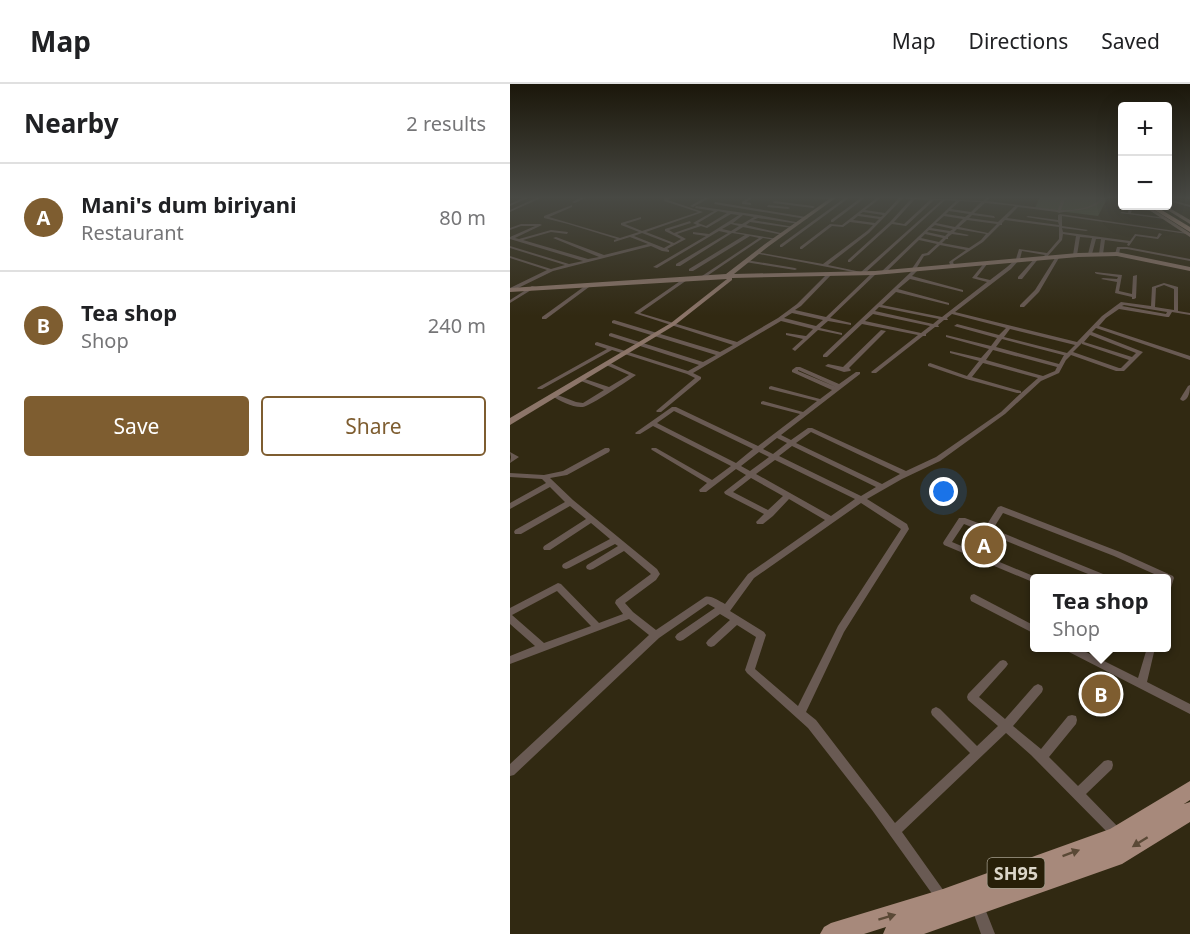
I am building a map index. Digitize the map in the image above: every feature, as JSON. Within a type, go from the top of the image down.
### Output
[{"type":"main road","name":"SH95","points":[[831,934],[948,907],[977,906],[1122,854],[1175,814],[1190,790]]},
{"type":"main road","name":"SH95","points":[[894,934],[948,907],[1175,814]]},
{"type":"street","points":[[520,240],[533,237]]},
{"type":"street","points":[[558,237],[555,238],[604,257]]},
{"type":"street","points":[[613,237],[621,239]]},
{"type":"street","points":[[615,241],[628,237]]},
{"type":"street","points":[[631,237],[677,254]]},
{"type":"street","points":[[655,237],[673,244]]},
{"type":"street","points":[[663,250],[684,239],[679,237]]},
{"type":"street","points":[[655,267],[706,237]]},
{"type":"street","points":[[678,265],[725,237]]},
{"type":"street","points":[[691,270],[746,237]]},
{"type":"street","points":[[704,277],[762,237],[775,239]]},
{"type":"street","points":[[510,422],[673,324],[729,279],[728,276],[758,251],[779,237]]},
{"type":"street","points":[[781,246],[794,237]]},
{"type":"street","points":[[801,248],[816,237]]},
{"type":"street","points":[[824,266],[859,237]]},
{"type":"street","points":[[849,261],[876,237]]},
{"type":"street","points":[[862,273],[903,237]]},
{"type":"street","points":[[882,272],[920,237]]},
{"type":"street","points":[[941,237],[947,238]]},
{"type":"street","points":[[953,266],[951,262],[953,260],[986,237]]},
{"type":"street","points":[[1020,278],[1061,237]]},
{"type":"street","points":[[1075,255],[1078,237]]},
{"type":"street","points":[[1090,254],[1094,237],[1131,242]]},
{"type":"street","points":[[1127,248],[1134,237]]},
{"type":"street","points":[[511,238],[588,260]]},
{"type":"street","points":[[825,356],[909,277],[923,255],[928,254],[947,238]]},
{"type":"street","points":[[1101,254],[1103,238]]},
{"type":"street","points":[[918,239],[969,249]]},
{"type":"street","points":[[511,289],[568,265],[650,245]]},
{"type":"street","points":[[510,247],[568,265]]},
{"type":"street","points":[[1117,254],[1118,248],[1127,248],[1190,260]]},
{"type":"street","points":[[510,255],[519,249]]},
{"type":"street","points":[[758,251],[862,273]]},
{"type":"street","points":[[758,251],[828,262]]},
{"type":"street","points":[[511,289],[704,277],[875,273],[1043,256],[1090,254],[1117,254],[1190,269]]},
{"type":"street","points":[[510,255],[555,276]]},
{"type":"street","points":[[528,262],[542,256]]},
{"type":"street","points":[[1022,306],[1037,291],[1058,256]]},
{"type":"street","points":[[874,372],[954,313],[1018,260]]},
{"type":"street","points":[[746,261],[795,269]]},
{"type":"street","points":[[986,263],[974,278],[991,282]]},
{"type":"street","points":[[795,349],[875,273]]},
{"type":"street","points":[[1097,273],[1120,276],[1118,292],[1134,300],[1153,307],[1190,314]]},
{"type":"street","points":[[689,373],[780,319],[830,274]]},
{"type":"street","points":[[1134,300],[1135,276]]},
{"type":"street","points":[[909,277],[961,291]]},
{"type":"street","points":[[688,278],[636,313],[737,344]]},
{"type":"street","points":[[1103,279],[1119,281]]},
{"type":"street","points":[[544,318],[591,284]]},
{"type":"street","points":[[1118,307],[1167,316],[1173,311],[1176,288],[1164,284],[1154,287],[1153,307]]},
{"type":"street","points":[[510,302],[534,287]]},
{"type":"street","points":[[931,300],[947,287]]},
{"type":"street","points":[[895,290],[948,304]]},
{"type":"street","points":[[680,637],[724,609],[751,576],[861,499],[947,452],[1003,413],[1044,378],[1057,372],[1068,354],[1118,307],[1134,300]]},
{"type":"street","points":[[879,306],[946,319]]},
{"type":"street","points":[[791,311],[849,324]]},
{"type":"street","points":[[872,312],[937,326]]},
{"type":"street","points":[[954,313],[1081,343],[1133,359]]},
{"type":"street","points":[[780,319],[840,333]]},
{"type":"street","points":[[614,322],[719,354]]},
{"type":"street","points":[[862,322],[924,335]]},
{"type":"street","points":[[957,326],[1068,354],[1118,370],[1122,370],[1140,352],[1094,330]]},
{"type":"street","points":[[968,378],[1009,327]]},
{"type":"street","points":[[1094,330],[1190,358]]},
{"type":"street","points":[[844,369],[883,331]]},
{"type":"street","points":[[788,334],[807,338]]},
{"type":"street","points":[[610,335],[703,364]]},
{"type":"street","points":[[948,336],[1060,366]]},
{"type":"street","points":[[597,344],[699,378],[659,411]]},
{"type":"street","points":[[540,388],[610,349]]},
{"type":"street","points":[[952,352],[1044,378]]},
{"type":"street","points":[[555,396],[584,405],[633,375],[608,364]]},
{"type":"street","points":[[930,365],[1019,392]]},
{"type":"street","points":[[703,490],[858,373],[828,366]]},
{"type":"street","points":[[798,368],[838,388],[794,371],[798,368]]},
{"type":"street","points":[[582,380],[610,390]]},
{"type":"street","points":[[1183,399],[1190,387]]},
{"type":"street","points":[[771,388],[822,401]]},
{"type":"street","points":[[763,403],[805,414]]},
{"type":"street","points":[[638,433],[674,408],[861,499],[904,526],[841,629],[800,713]]},
{"type":"street","points":[[653,423],[736,466],[831,520]]},
{"type":"street","points":[[770,514],[728,492],[810,429],[906,474]]},
{"type":"street","points":[[777,436],[882,486]]},
{"type":"street","points":[[654,449],[712,483]]},
{"type":"street","points":[[510,475],[544,477],[565,473],[607,450]]},
{"type":"street","points":[[510,454],[516,457],[510,461]]},
{"type":"street","points":[[544,477],[570,502],[656,574],[619,603],[630,615],[656,635]]},
{"type":"street","points":[[510,506],[551,483]]},
{"type":"street","points":[[760,522],[788,496]]},
{"type":"street","points":[[518,532],[570,502]]},
{"type":"street","points":[[988,530],[1001,509],[1117,554],[1161,574]]},
{"type":"street","points":[[547,548],[592,519]]},
{"type":"street","points":[[1030,578],[947,543],[962,520],[1093,574]]},
{"type":"street","points":[[566,567],[615,540]]},
{"type":"street","points":[[590,567],[623,547]]},
{"type":"street","points":[[510,612],[558,586],[598,627]]},
{"type":"street","points":[[974,598],[1030,627]]},
{"type":"street","points":[[510,771],[656,635],[708,600],[761,635],[750,670],[812,724],[894,831],[948,907]]},
{"type":"street","points":[[510,660],[630,615]]},
{"type":"street","points":[[510,618],[543,648]]},
{"type":"street","points":[[711,644],[736,620]]},
{"type":"street","points":[[1078,652],[1190,709]]},
{"type":"street","points":[[1142,683],[1150,652]]},
{"type":"street","points":[[1003,664],[972,697],[1041,758],[1118,836]]},
{"type":"street","points":[[894,831],[1006,726],[1038,689]]},
{"type":"street","points":[[936,712],[977,753]]},
{"type":"street","points":[[1041,758],[1072,720]]},
{"type":"street","points":[[1078,794],[1108,765]]},
{"type":"street","points":[[977,906],[988,934]]},
{"type":"place","name":"Mani's dum biriyani","points":[[984,545]]},
{"type":"place","name":"Tea shop","points":[[1101,694]]}]
